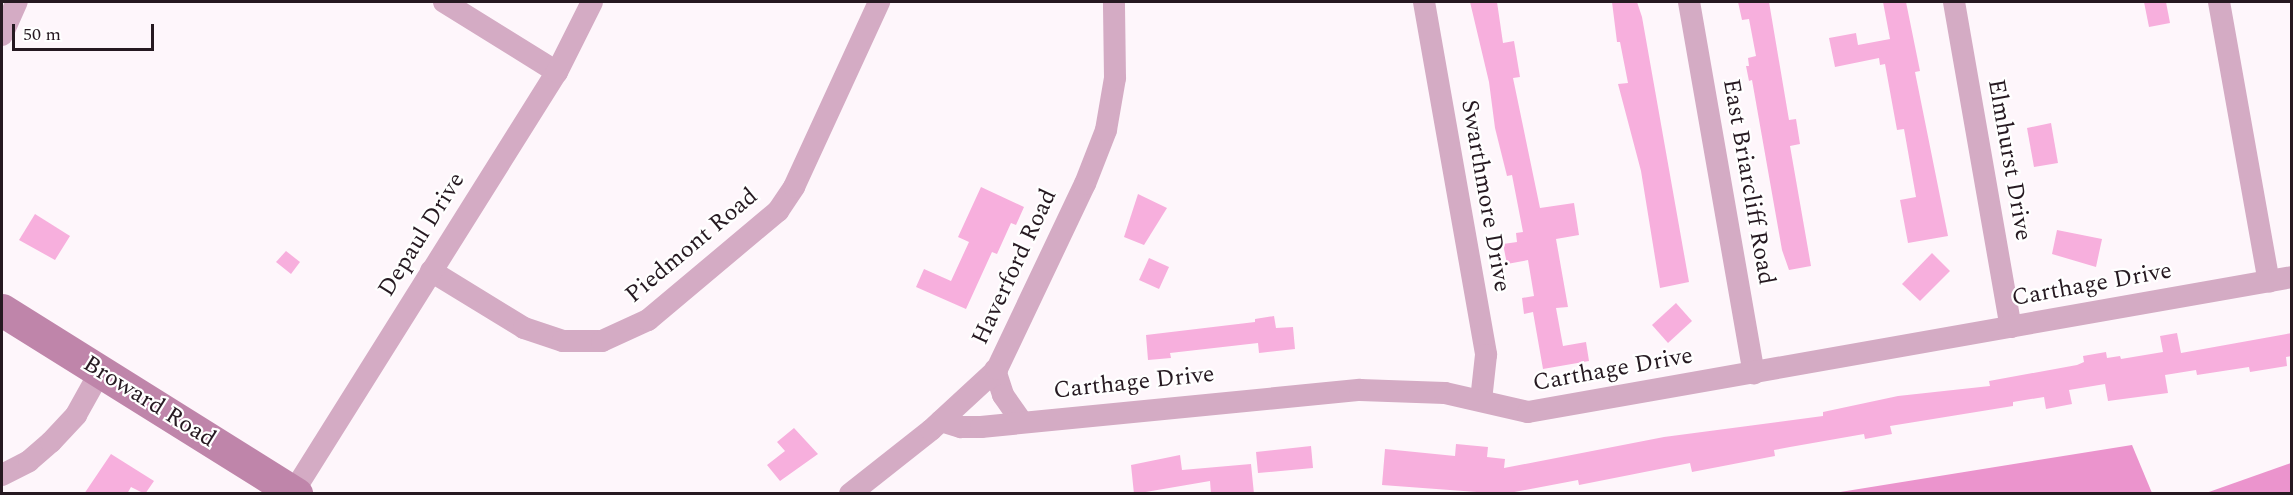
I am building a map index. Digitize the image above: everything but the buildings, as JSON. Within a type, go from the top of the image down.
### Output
[{"type":"main road","name":"Broward Road","points":[[2,310],[294,493]]},
{"type":"street","points":[[2,35],[17,2]]},
{"type":"street","points":[[444,2],[557,72]]},
{"type":"street","name":"Depaul Drive","points":[[294,493],[557,72],[592,2]]},
{"type":"street","name":"Piedmont Road","points":[[431,271],[542,336],[563,341],[602,341],[642,324],[778,211],[794,187],[879,2]]},
{"type":"street","name":"Haverford Road","points":[[850,494],[941,421],[995,370],[1085,184],[1106,130],[1115,78],[1114,2]]},
{"type":"street","name":"Swarthmore Drive","points":[[1424,2],[1486,355],[1481,400]]},
{"type":"street","name":"East Briarcliff Road","points":[[1689,2],[1754,373]]},
{"type":"street","name":"Elmhurst Drive","points":[[1954,2],[2011,327]]},
{"type":"street","points":[[2219,2],[2269,282]]},
{"type":"street","name":"Carthage Drive","points":[[941,421],[961,427],[1360,390],[1433,392],[1481,400],[1528,412],[2292,277]]},
{"type":"street","points":[[995,370],[1003,395],[1022,422]]},
{"type":"street","points":[[2,475],[29,461],[51,442],[75,415],[100,372]]},
{"type":"shaded area","points":[[2132,445],[2152,493],[1834,493]]},
{"type":"shaded area","points":[[2291,463],[2291,493],[2206,493]]}]
